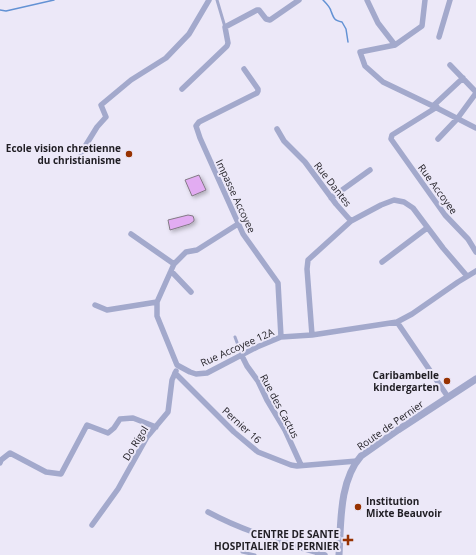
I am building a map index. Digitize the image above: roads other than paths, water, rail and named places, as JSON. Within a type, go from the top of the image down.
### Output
[{"type":"street","points":[[81,153],[97,127],[106,117],[101,105],[131,80],[166,58],[189,34],[209,0]]},
{"type":"street","points":[[182,89],[227,46],[228,43],[225,27],[257,10],[259,10],[266,19],[270,20],[299,0]]},
{"type":"street","points":[[367,0],[378,23],[395,45]]},
{"type":"street","points":[[425,0],[422,26],[395,45],[360,52],[365,66],[383,82],[476,128]]},
{"type":"street","points":[[439,37],[450,0]]},
{"type":"street","points":[[438,139],[458,119],[476,92],[450,65]]},
{"type":"street","name":"Impasse Accoyee","points":[[244,68],[258,91],[257,93],[199,122],[196,126],[243,234],[278,283],[281,337]]},
{"type":"street","points":[[435,107],[463,78]]},
{"type":"street","name":"Rue Accoyee","points":[[435,107],[392,135],[391,139],[445,215],[468,239],[476,252]]},
{"type":"street","name":"Rue Dantes","points":[[277,129],[284,141],[305,162],[331,198],[352,221],[308,260],[307,269],[312,335]]},
{"type":"street","points":[[331,198],[370,170]]},
{"type":"street","points":[[352,221],[381,205],[394,200],[404,202],[467,276]]},
{"type":"street","points":[[177,365],[157,316],[157,302],[174,264],[186,252],[197,250],[238,224]]},
{"type":"street","points":[[382,262],[427,228]]},
{"type":"street","points":[[131,234],[174,264]]},
{"type":"street","points":[[171,271],[191,292]]},
{"type":"street","name":"Rue Accoyee 12A","points":[[177,365],[196,374],[207,373],[281,337],[312,335],[397,322],[412,314],[476,271]]},
{"type":"street","points":[[95,305],[107,310],[157,302]]},
{"type":"street","points":[[397,322],[448,397]]},
{"type":"street","name":"Rue des Cactus","points":[[242,356],[258,381],[267,400],[285,430],[301,465]]},
{"type":"street","name":"Do Rigol","points":[[92,525],[118,489],[147,437],[168,412],[172,380],[177,365]]},
{"type":"street","name":"Pernier 16","points":[[175,373],[234,432],[258,452],[291,465],[357,461]]},
{"type":"street","name":"Route de Pernier","points":[[339,555],[344,498],[348,478],[357,461],[361,456],[398,430],[476,379]]},
{"type":"street","points":[[0,463],[1,460],[10,453],[46,472],[61,474],[87,425],[108,433],[114,428],[120,419],[133,418],[156,426]]},
{"type":"street","points":[[208,512],[225,522],[250,532],[325,555]]},
{"type":"lane","points":[[218,0],[225,27]]},
{"type":"lane","points":[[235,337],[242,356]]},
{"type":"lane","points":[[242,552],[255,555]]},
{"type":"waterway","points":[[0,10],[6,11],[54,0]]},
{"type":"waterway","points":[[323,0],[330,8],[335,19],[342,22],[346,29],[348,42]]},
{"type":"place","name":"Ecole vision chretienne du christianisme","points":[[129,154]]},
{"type":"place","name":"Caribambelle kindergarten","points":[[447,381]]},
{"type":"place","name":"Institution Mixte Beauvoir","points":[[358,507]]},
{"type":"place","name":"CENTRE DE SANTE HOSPITALIER DE PERNIER","points":[[348,540]]}]
